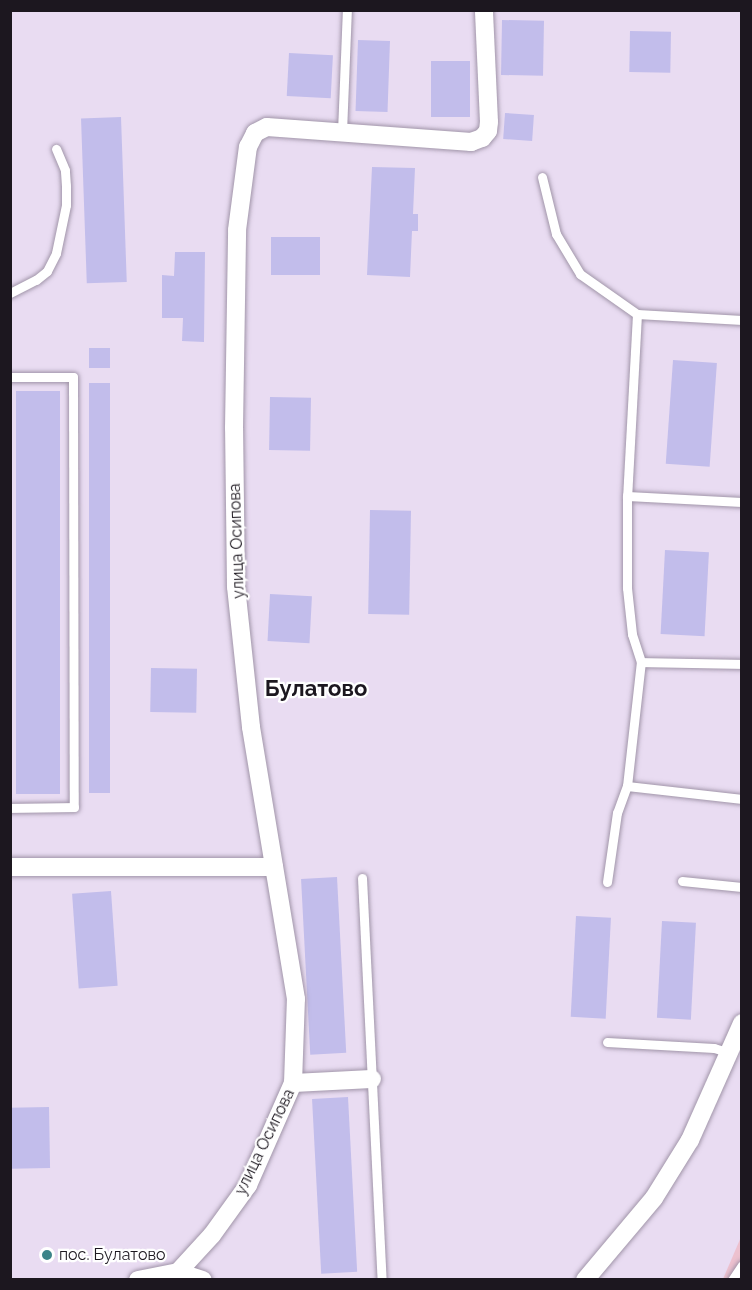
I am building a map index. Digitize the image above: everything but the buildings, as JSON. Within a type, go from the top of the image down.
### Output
[{"type":"street","name":"улица Осипова","points":[[178,1272],[212,1235],[248,1185],[293,1083],[296,999],[251,727],[236,587],[234,428],[237,230],[248,147],[255,133],[267,126],[471,142],[482,138],[488,131],[489,122],[483,10]]},
{"type":"street","points":[[10,867],[274,867]]},
{"type":"street","points":[[585,1280],[654,1198],[690,1140],[730,1053],[741,1023]]},
{"type":"street","points":[[293,1083],[372,1079]]},
{"type":"street","points":[[138,1280],[178,1272],[203,1280]]},
{"type":"lane","points":[[342,132],[347,10]]},
{"type":"lane","points":[[10,293],[41,276],[56,253],[66,205],[65,170],[57,148]]},
{"type":"lane","points":[[542,177],[556,234],[580,274],[637,314],[741,320]]},
{"type":"lane","points":[[607,882],[617,813],[627,786],[641,662],[632,634],[627,588],[627,496],[637,314]]},
{"type":"lane","points":[[10,377],[73,377],[74,772],[74,807],[10,808]]},
{"type":"lane","points":[[627,496],[741,502]]},
{"type":"lane","points":[[641,662],[741,664]]},
{"type":"lane","points":[[627,786],[741,799]]},
{"type":"lane","points":[[362,878],[382,1280]]},
{"type":"lane","points":[[681,881],[741,888]]},
{"type":"lane","points":[[608,1042],[714,1048],[730,1053]]},
{"type":"lane","points":[[732,1280],[741,1270]]},
{"type":"shaded area","points":[[741,1237],[741,1279],[723,1279]]},
{"type":"place","name":"пос. Булатово","points":[[47,1255]]},
{"type":"district","name":"Булатово","points":[[316,689]]}]
